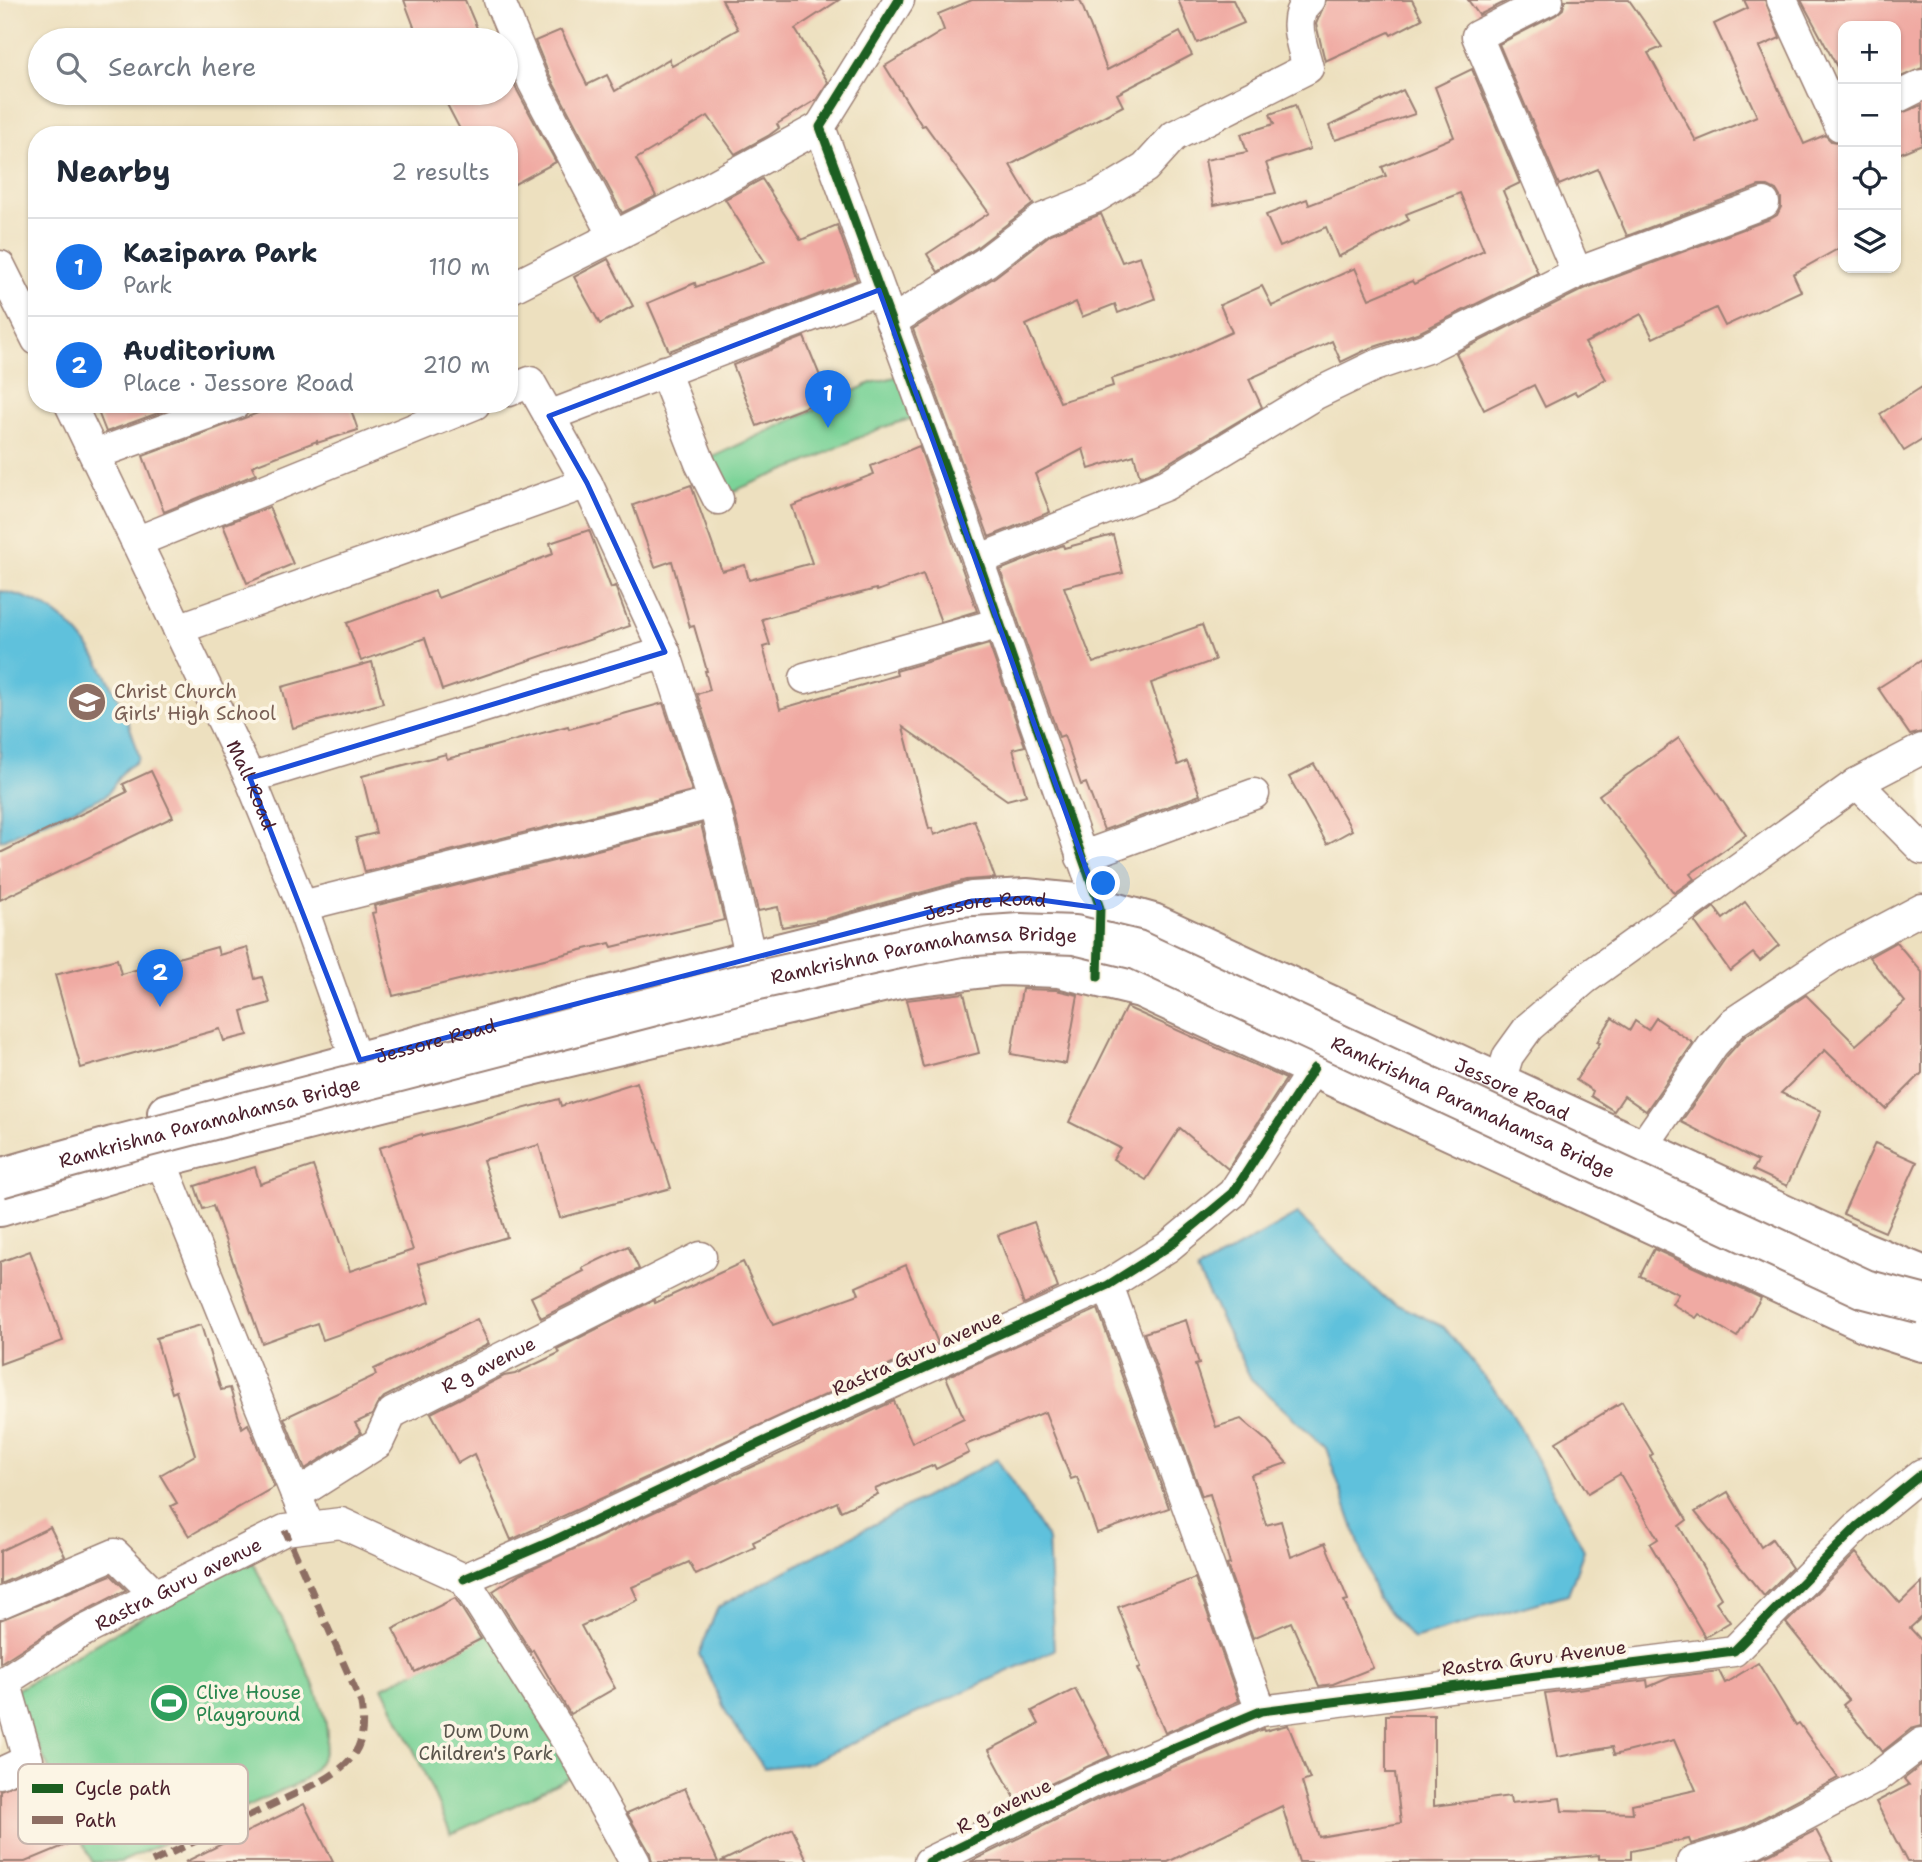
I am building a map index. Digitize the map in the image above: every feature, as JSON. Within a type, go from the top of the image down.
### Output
[{"type":"main road","name":"Jessore Road","points":[[0,1159],[556,1007],[972,901],[1026,898],[1085,904],[1153,923],[1863,1251],[1922,1275]]},
{"type":"main road","name":"Ramkrishna Paramahamsa Bridge","points":[[0,1178],[113,1146],[763,979],[961,937],[1020,933],[1075,935],[1137,950],[1865,1289],[1922,1304]]},
{"type":"main road","points":[[0,1207],[160,1159],[417,1093],[903,978],[1002,966],[1059,968],[1141,988],[1872,1326],[1922,1342]]},
{"type":"street","points":[[499,0],[511,28]]},
{"type":"street","points":[[518,284],[698,194],[820,127],[899,0]]},
{"type":"street","points":[[891,322],[986,262],[1042,219],[1097,197],[1145,168],[1174,136],[1308,68],[1297,19],[1301,7],[1309,0]]},
{"type":"street","points":[[1548,0],[1477,36],[1577,274]]},
{"type":"street","points":[[1782,0],[1838,122]]},
{"type":"street","points":[[518,46],[533,82],[614,236]]},
{"type":"street","points":[[1901,96],[1922,85]]},
{"type":"street","points":[[820,127],[978,560],[1100,908],[1098,977]]},
{"type":"street","points":[[978,560],[1166,485],[1316,394],[1374,366],[1427,348],[1577,274],[1764,203]]},
{"type":"street","points":[[0,267],[28,314]]},
{"type":"street","points":[[550,416],[879,290]]},
{"type":"street","points":[[664,371],[700,463],[718,499]]},
{"type":"street","points":[[518,387],[530,382],[550,416],[587,483],[665,652],[714,803],[751,959]]},
{"type":"street","name":"Mall Road","points":[[75,413],[250,778],[302,906],[354,1054],[360,1060]]},
{"type":"street","points":[[96,454],[209,413]]},
{"type":"street","points":[[136,542],[453,413]]},
{"type":"street","points":[[178,629],[587,483]]},
{"type":"street","points":[[804,678],[1000,623]]},
{"type":"street","points":[[250,778],[665,652]]},
{"type":"street","points":[[1499,1084],[1508,1056],[1529,1027],[1585,979],[1857,783],[1922,749]]},
{"type":"street","points":[[1857,783],[1922,849]]},
{"type":"street","points":[[1082,857],[1254,794]]},
{"type":"street","points":[[302,906],[714,803]]},
{"type":"street","points":[[1641,1149],[1713,1045],[1734,1022],[1837,954],[1922,909]]},
{"type":"street","name":"Rastra Guru avenue","points":[[19,1764],[28,1760],[5,1681],[80,1633],[285,1530],[341,1522],[464,1579],[1108,1285],[1168,1247],[1233,1193],[1314,1068]]},
{"type":"street","points":[[160,1159],[310,1527]]},
{"type":"street","name":"R g avenue","points":[[296,1495],[378,1443],[393,1413],[701,1257]]},
{"type":"street","points":[[1108,1285],[1261,1711]]},
{"type":"street","name":"Rastra Guru Avenue","points":[[1095,1781],[1261,1711],[1734,1651],[1858,1526],[1922,1474]]},
{"type":"street","points":[[0,1603],[115,1554],[156,1595]]},
{"type":"street","points":[[464,1579],[573,1751],[635,1862]]},
{"type":"street","points":[[1692,1862],[1753,1843],[1876,1778],[1922,1743]]},
{"type":"street","name":"Rastra Guru avenue","points":[[0,1773],[18,1765]]},
{"type":"street","name":"R g avenue","points":[[929,1862],[1095,1781]]},
{"type":"highlighted area","points":[[879,290],[1100,908],[1026,898],[972,901],[360,1060],[250,778],[665,652],[587,483],[549,416]]},
{"type":"green space","points":[[903,368],[916,418],[873,432],[718,499],[700,463],[871,383],[895,377]]},
{"type":"green space","name":"Clive House Playground","points":[[249,1555],[308,1672],[325,1719],[326,1744],[316,1768],[301,1782],[248,1806],[248,1764],[46,1764],[13,1692]]},
{"type":"green space","name":"Dum Dum Children's Park","points":[[495,1628],[583,1770],[451,1834],[383,1687],[460,1649]]},
{"type":"green space","name":"Clive House Playground","points":[[84,1844],[162,1844],[121,1862],[92,1862]]},
{"type":"water","points":[[0,591],[41,604],[58,615],[85,643],[117,696],[133,734],[139,758],[123,772],[105,796],[0,841]]},
{"type":"water","points":[[1297,1214],[1384,1298],[1444,1327],[1510,1409],[1584,1550],[1568,1594],[1413,1639],[1378,1599],[1326,1448],[1251,1379],[1197,1271]]},
{"type":"water","points":[[997,1459],[1048,1540],[1054,1650],[809,1763],[764,1768],[727,1714],[699,1654],[718,1607]]},
{"type":"building","points":[[404,0],[465,0],[477,28],[414,28]]},
{"type":"building","points":[[722,0],[839,0],[795,29],[828,82],[816,100],[777,124],[779,128],[768,136],[735,154],[708,116],[636,159],[656,196],[622,213],[549,75],[535,41],[561,30],[587,85],[607,75],[615,91],[669,59],[672,66],[738,29]]},
{"type":"building","points":[[972,0],[1080,0],[1107,70],[1180,32],[1192,55],[1117,94],[1123,106],[1010,165],[1033,204],[976,248],[938,272],[927,254],[989,213],[925,125],[922,126],[885,66],[944,30],[938,14]]},
{"type":"building","points":[[1178,0],[1233,0],[1244,23],[1197,43]]},
{"type":"building","points":[[1326,0],[1412,0],[1422,19],[1391,35],[1389,32],[1325,61],[1316,24]]},
{"type":"building","points":[[1468,0],[1509,0],[1479,15]]},
{"type":"building","points":[[1565,0],[1629,0],[1662,47],[1648,53],[1696,141],[1757,116],[1714,24],[1748,8],[1744,0],[1765,0],[1780,38],[1759,47],[1804,144],[1825,135],[1831,141],[1838,142],[1838,249],[1793,274],[1801,291],[1725,326],[1716,308],[1653,338],[1641,314],[1585,343],[1606,379],[1577,395],[1575,392],[1545,407],[1534,385],[1484,410],[1456,353],[1584,289],[1770,219],[1777,215],[1781,207],[1781,198],[1776,190],[1759,186],[1627,236],[1598,169],[1559,185],[1499,44],[1563,9]]},
{"type":"building","points":[[1801,0],[1922,0],[1922,68],[1901,77],[1901,21],[1838,21],[1838,69]]},
{"type":"building","points":[[1472,69],[1520,183],[1503,191],[1538,273],[1420,332],[1368,349],[1341,362],[1332,341],[1249,379],[1262,407],[1140,477],[1134,455],[1089,469],[1083,449],[1035,474],[1050,512],[989,537],[913,329],[995,277],[1051,234],[1101,214],[1122,262],[1140,256],[1155,299],[1118,313],[1115,304],[1082,317],[1076,302],[1026,325],[1060,402],[1113,386],[1111,379],[1174,359],[1232,332],[1220,305],[1262,286],[1272,306],[1355,268],[1369,299],[1412,281],[1414,284],[1484,250],[1460,193],[1406,214],[1409,220],[1338,257],[1326,227],[1280,247],[1266,215],[1307,199],[1309,205],[1386,176],[1382,167],[1454,137],[1435,87]]},
{"type":"building","points":[[1403,90],[1415,114],[1335,140],[1329,126]]},
{"type":"building","points":[[518,92],[556,162],[518,182],[518,126],[458,126],[447,105],[518,105]]},
{"type":"building","points":[[1295,105],[1310,149],[1266,163],[1276,193],[1214,205],[1205,160],[1247,152],[1241,134],[1274,124],[1270,114]]},
{"type":"building","points":[[1922,105],[1922,144],[1901,153],[1901,147],[1901,113]]},
{"type":"building","points":[[762,179],[801,240],[837,225],[857,280],[669,351],[648,303],[695,283],[696,287],[765,262],[725,199]]},
{"type":"building","points":[[608,259],[633,306],[600,324],[574,277]]},
{"type":"building","points":[[804,337],[829,398],[757,426],[733,365]]},
{"type":"building","points":[[1922,387],[1922,440],[1904,451],[1880,414]]},
{"type":"building","points":[[99,413],[158,413],[106,432]]},
{"type":"building","points":[[258,413],[352,413],[358,430],[317,441],[252,466],[256,474],[164,512],[143,456]]},
{"type":"building","points":[[919,446],[977,611],[941,622],[923,574],[877,591],[876,589],[762,619],[770,645],[763,647],[780,709],[897,675],[896,671],[989,644],[1025,746],[1013,749],[1026,795],[1007,800],[903,727],[929,829],[932,828],[934,835],[974,820],[995,878],[966,880],[825,919],[782,927],[778,907],[758,911],[731,799],[697,694],[710,690],[707,671],[694,626],[690,627],[672,561],[655,567],[633,505],[691,485],[722,571],[745,565],[749,580],[812,563],[792,506],[874,474],[871,466]]},
{"type":"building","points":[[269,507],[293,564],[247,583],[223,525]]},
{"type":"building","points":[[589,530],[611,588],[615,586],[630,626],[442,690],[425,638],[361,661],[347,623],[435,591],[438,598],[553,554],[550,543]]},
{"type":"building","points":[[1113,535],[1123,573],[1064,587],[1093,663],[1202,625],[1215,660],[1151,683],[1178,765],[1187,761],[1200,795],[1104,830],[1086,783],[1081,785],[1064,735],[1059,737],[1000,570],[1063,545],[1064,548]]},
{"type":"building","points":[[1922,660],[1922,732],[1910,735],[1878,688]]},
{"type":"building","points":[[372,662],[383,703],[293,728],[282,687]]},
{"type":"building","points":[[663,703],[692,791],[365,872],[356,838],[376,833],[362,776],[446,754],[447,759]]},
{"type":"building","points":[[1679,738],[1746,835],[1690,874],[1694,879],[1674,893],[1599,795]]},
{"type":"building","points":[[1314,764],[1352,830],[1327,844],[1289,777]]},
{"type":"building","points":[[151,771],[173,817],[0,900],[0,853],[127,792],[123,784]]},
{"type":"building","points":[[701,824],[724,920],[612,947],[610,943],[393,996],[372,913],[376,912],[374,906]]},
{"type":"building","points":[[1745,902],[1779,945],[1760,961],[1753,953],[1730,971],[1695,922],[1714,907],[1723,919]]},
{"type":"building","points":[[1896,942],[1922,972],[1922,1073],[1886,1109],[1825,1050],[1781,1093],[1821,1111],[1787,1186],[1753,1170],[1758,1161],[1681,1122],[1727,1056],[1744,1037],[1806,995],[1856,1045],[1905,1002],[1869,957]]},
{"type":"building","points":[[217,947],[219,955],[247,947],[255,979],[262,977],[270,1003],[242,1011],[248,1035],[224,1041],[220,1029],[81,1068],[55,975],[117,959],[121,974]]},
{"type":"building","points":[[1022,989],[1056,990],[1078,995],[1066,1064],[1011,1054]]},
{"type":"building","points":[[964,993],[979,1053],[923,1067],[906,1000]]},
{"type":"building","points":[[1126,1007],[1286,1079],[1228,1169],[1180,1128],[1146,1180],[1113,1159],[1120,1148],[1069,1122]]},
{"type":"building","points":[[1612,1018],[1630,1030],[1635,1021],[1648,1030],[1656,1018],[1693,1043],[1646,1111],[1624,1096],[1614,1111],[1591,1096],[1593,1091],[1576,1080],[1600,1043],[1597,1042]]},
{"type":"building","points":[[637,1082],[671,1188],[560,1218],[539,1145],[483,1160],[507,1237],[418,1264],[430,1302],[323,1340],[317,1323],[262,1343],[213,1206],[203,1209],[195,1186],[255,1167],[260,1184],[313,1166],[350,1271],[413,1250],[379,1148],[422,1134],[423,1136],[559,1099],[561,1106]]},
{"type":"building","points":[[1875,1143],[1917,1162],[1885,1232],[1843,1214]]},
{"type":"building","points":[[1034,1222],[1058,1288],[1024,1304],[998,1235]]},
{"type":"building","points":[[628,1246],[639,1269],[541,1318],[531,1297]]},
{"type":"building","points":[[1654,1249],[1761,1298],[1737,1337],[1699,1314],[1696,1318],[1672,1304],[1678,1294],[1640,1276]]},
{"type":"building","points":[[30,1251],[63,1341],[0,1364],[0,1262]]},
{"type":"building","points":[[743,1262],[773,1325],[859,1294],[856,1287],[906,1265],[938,1343],[511,1540],[474,1454],[458,1463],[431,1413],[504,1376],[515,1374],[559,1353],[557,1349],[654,1300],[655,1303]]},
{"type":"building","points":[[1098,1309],[1169,1508],[1097,1533],[1077,1477],[1071,1479],[1045,1412],[965,1445],[969,1453],[936,1469],[934,1465],[875,1489],[878,1494],[841,1511],[837,1502],[753,1542],[755,1547],[696,1575],[689,1562],[632,1587],[638,1600],[581,1626],[615,1688],[570,1714],[533,1650],[531,1652],[493,1591],[520,1574],[894,1401],[912,1443],[964,1418],[946,1377]]},
{"type":"building","points":[[477,1319],[489,1344],[384,1397],[372,1415],[355,1423],[361,1433],[305,1469],[284,1418],[376,1375],[374,1369]]},
{"type":"building","points":[[1186,1320],[1199,1364],[1195,1365],[1216,1427],[1241,1419],[1287,1463],[1251,1475],[1266,1525],[1281,1521],[1291,1557],[1325,1543],[1348,1600],[1344,1601],[1373,1668],[1333,1684],[1319,1686],[1291,1622],[1253,1638],[1227,1565],[1230,1564],[1210,1494],[1202,1496],[1144,1333]]},
{"type":"building","points":[[201,1325],[221,1390],[230,1388],[242,1428],[248,1424],[274,1487],[189,1536],[171,1506],[177,1503],[160,1475],[195,1455],[176,1391],[172,1393],[156,1338]]},
{"type":"building","points":[[1622,1402],[1687,1520],[1679,1526],[1721,1598],[1716,1602],[1730,1622],[1705,1637],[1650,1544],[1658,1539],[1620,1474],[1588,1493],[1556,1442]]},
{"type":"building","points":[[1728,1492],[1761,1547],[1772,1539],[1792,1568],[1764,1596],[1695,1512]]},
{"type":"building","points":[[50,1527],[65,1556],[0,1584],[0,1551]]},
{"type":"building","points":[[1856,1553],[1900,1603],[1922,1582],[1922,1617],[1910,1628],[1922,1641],[1922,1726],[1911,1729],[1882,1752],[1843,1705],[1849,1700],[1786,1623]]},
{"type":"building","points":[[111,1575],[126,1590],[71,1618],[0,1663],[0,1620]]},
{"type":"building","points":[[1195,1578],[1239,1701],[1165,1733],[1138,1668],[1141,1667],[1118,1607]]},
{"type":"building","points":[[455,1598],[481,1639],[415,1672],[393,1629]]},
{"type":"building","points":[[1758,1663],[1796,1725],[1799,1723],[1838,1778],[1746,1827],[1691,1844],[1689,1839],[1631,1851],[1631,1859],[1599,1859],[1599,1855],[1519,1862],[1299,1862],[1282,1806],[1168,1862],[970,1862],[1102,1797],[1263,1729],[1264,1731],[1288,1725],[1310,1779],[1302,1782],[1319,1837],[1401,1823],[1395,1773],[1386,1773],[1386,1715],[1434,1715],[1434,1806],[1510,1796],[1511,1803],[1560,1798],[1562,1811],[1633,1813],[1632,1804],[1696,1790],[1674,1740],[1614,1755],[1612,1747],[1557,1757],[1545,1693],[1647,1680],[1648,1687],[1671,1677],[1719,1671],[1725,1683]]},
{"type":"building","points":[[1075,1689],[1110,1756],[1016,1800],[989,1750],[1039,1724],[1032,1711]]},
{"type":"building","points":[[1922,1765],[1922,1862],[1907,1862],[1876,1802],[1909,1785],[1904,1779]]},
{"type":"building","points":[[18,1783],[18,1844],[68,1844],[25,1862],[0,1862],[0,1790]]},
{"type":"building","points":[[685,1788],[718,1862],[652,1862],[650,1853],[627,1813]]},
{"type":"building","points":[[304,1804],[333,1862],[185,1862],[222,1844],[248,1844],[248,1831]]},
{"type":"building","points":[[792,1828],[808,1862],[720,1862]]},
{"type":"building","points":[[1816,1830],[1833,1862],[1751,1862],[1761,1858]]},
{"type":"marked path","points":[[248,1816],[334,1773],[351,1758],[361,1740],[361,1703],[285,1530]]},
{"type":"marked path","points":[[152,1862],[190,1844]]},
{"type":"cycle path","points":[[899,0],[820,127],[957,500],[1100,908],[1098,977]]},
{"type":"cycle path","points":[[464,1579],[1108,1285],[1168,1247],[1233,1193],[1314,1068]]},
{"type":"cycle path","points":[[929,1862],[1095,1781],[1261,1711],[1734,1651],[1858,1526],[1922,1474]]},
{"type":"place","name":"Kazipara Park","points":[[828,428]]},
{"type":"place","name":"Christ Church Girls' High School","points":[[87,702]]},
{"type":"place","name":"Auditorium","points":[[160,1007]]},
{"type":"place","name":"Clive House Playground","points":[[169,1703]]}]
